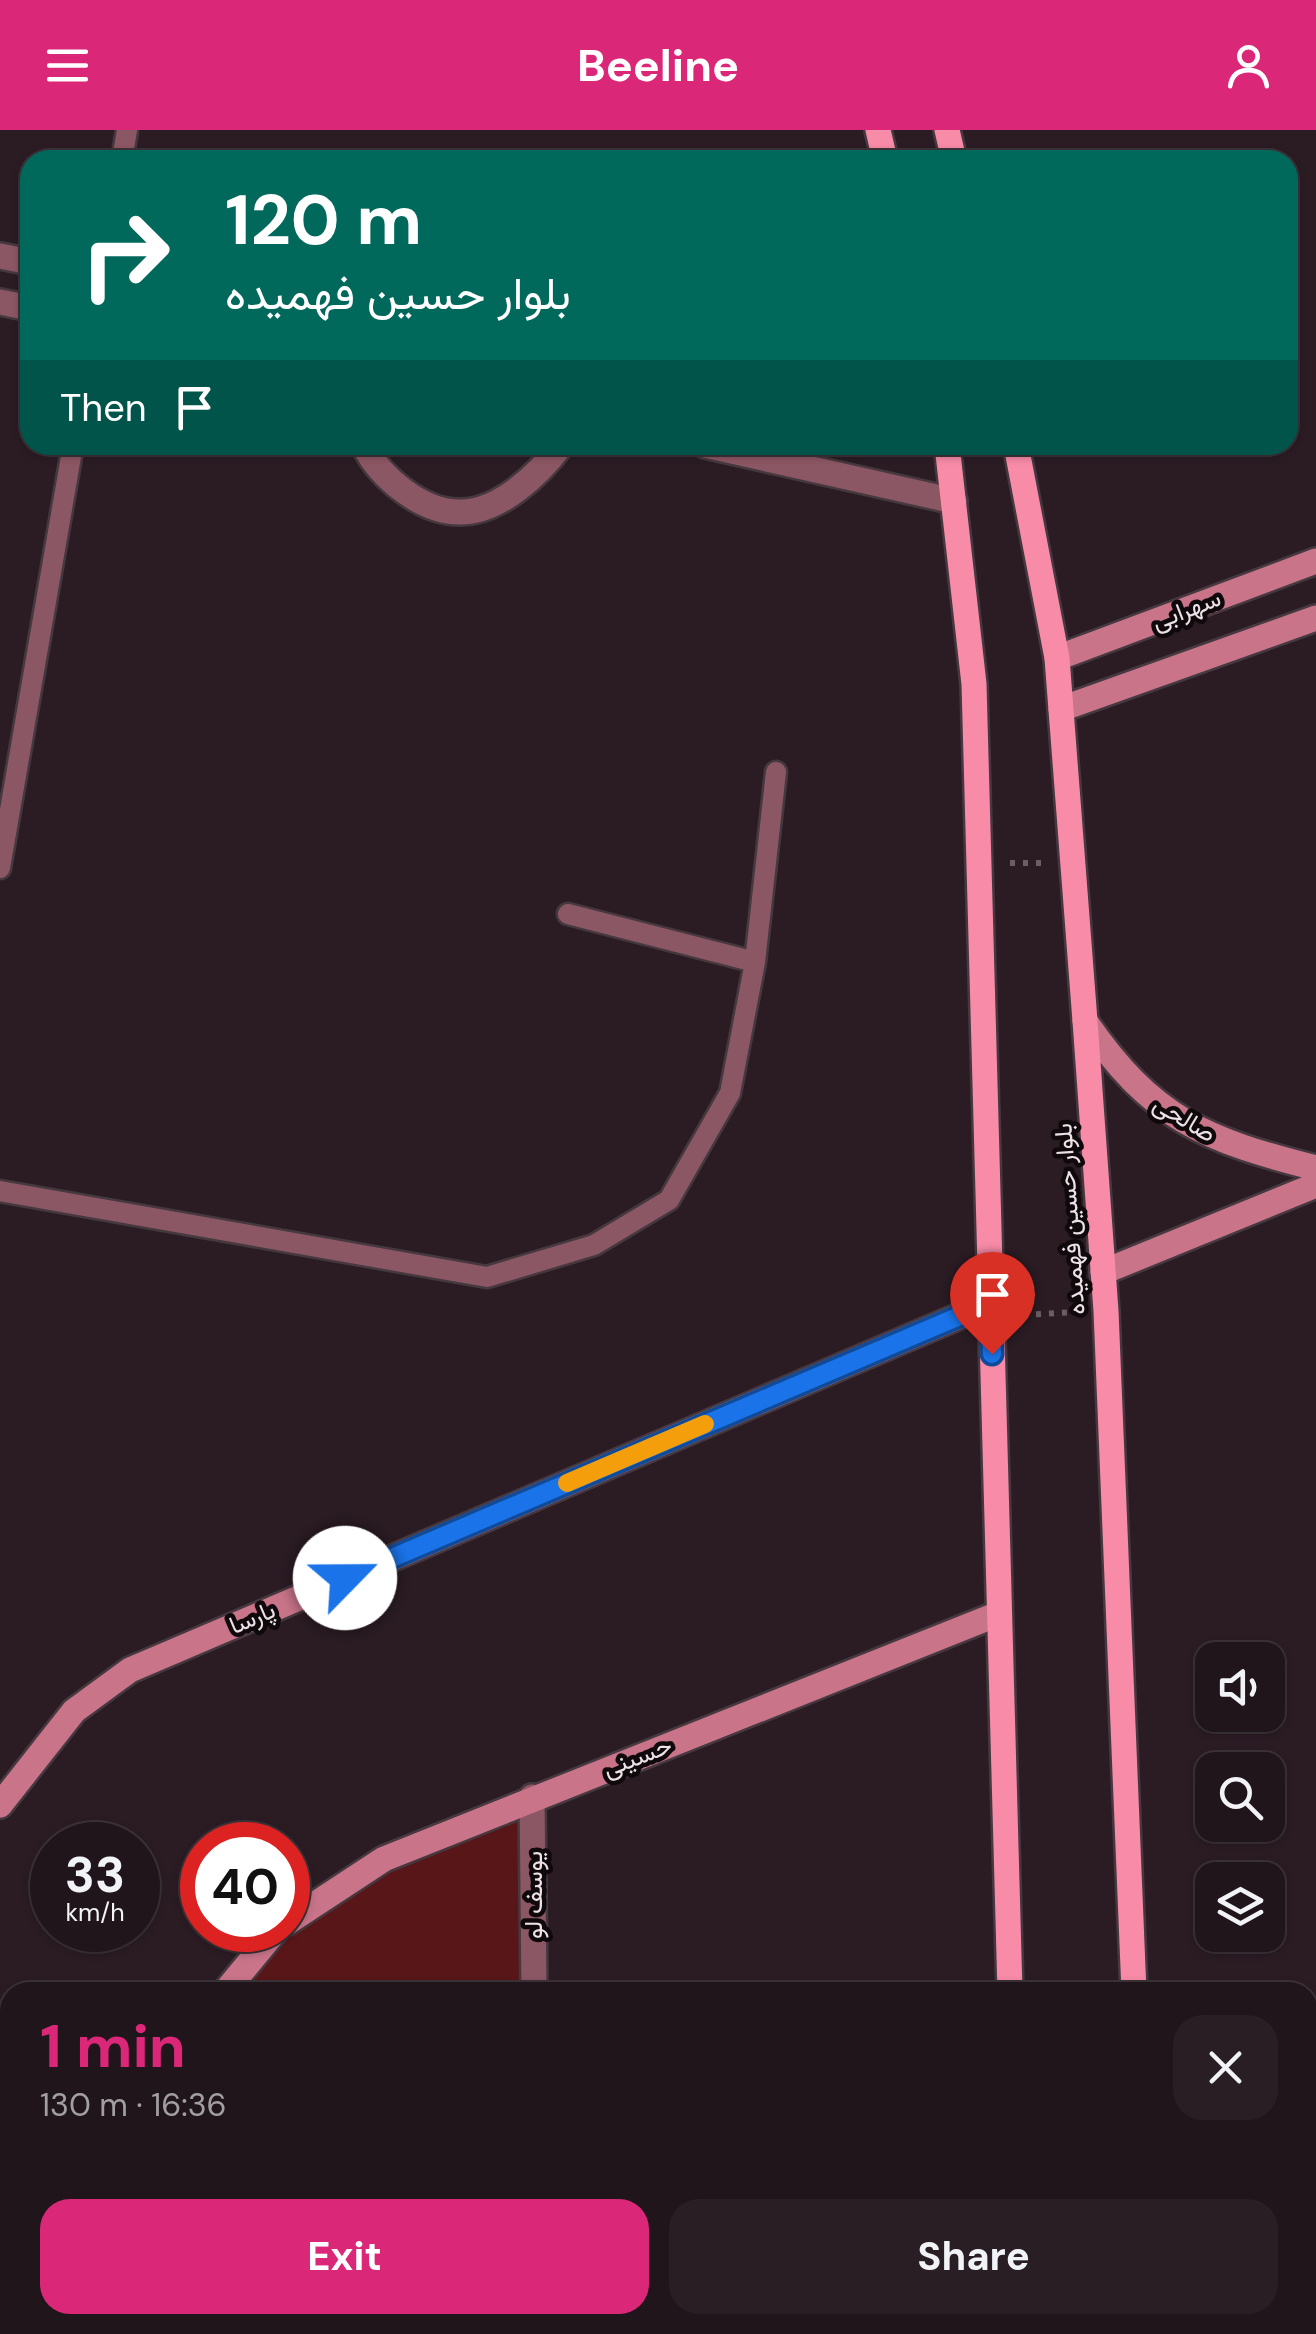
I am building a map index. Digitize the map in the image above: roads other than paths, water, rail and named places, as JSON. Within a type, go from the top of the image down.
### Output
[{"type":"main road","points":[[948,455],[974,684],[1010,1982]]},
{"type":"main road","name":"بلوار حسین فهمیده","points":[[1018,455],[1056,658],[1086,1021],[1106,1311],[1134,1982]]},
{"type":"street","points":[[369,455],[410,498],[462,512],[499,500],[540,475],[554,455]]},
{"type":"street","points":[[749,455],[954,501]]},
{"type":"street","name":"سهرابی","points":[[1056,658],[1316,561]]},
{"type":"street","name":"سهرابی","points":[[1061,709],[1316,618]]},
{"type":"street","name":"صالحی","points":[[1086,1021],[1117,1068],[1159,1107],[1236,1148],[1316,1168]]},
{"type":"street","points":[[1103,1272],[1316,1185]]},
{"type":"street","name":"پارسا","points":[[0,1805],[74,1711],[130,1670],[991,1310]]},
{"type":"street","name":"حسینی","points":[[310,1908],[384,1859],[998,1614]]},
{"type":"street","name":"یوسف لو","points":[[532,1797],[534,1982]]},
{"type":"street","points":[[233,1982],[258,1952]]},
{"type":"lane","points":[[0,868],[71,455]]},
{"type":"lane","points":[[0,1191],[487,1277],[594,1245],[668,1200],[730,1093],[755,962],[776,772]]},
{"type":"lane","points":[[568,914],[755,962]]}]
